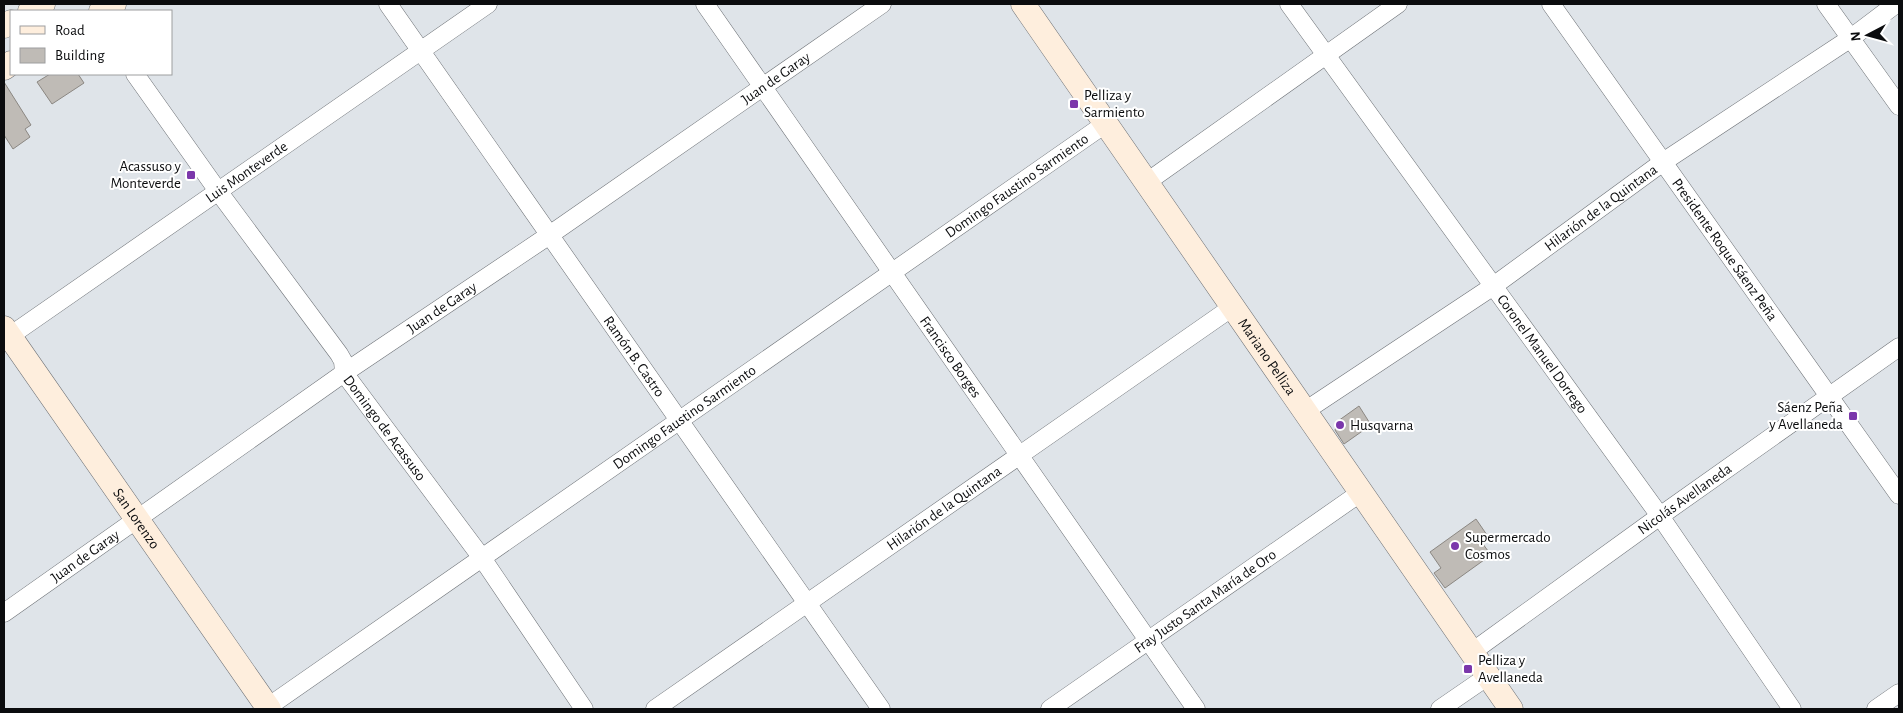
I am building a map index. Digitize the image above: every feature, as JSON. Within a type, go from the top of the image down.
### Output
[{"type":"street","points":[[32,10],[43,4]]},
{"type":"street","points":[[103,10],[114,4]]},
{"type":"street","name":"Ramón B. Castro","points":[[388,4],[880,709]]},
{"type":"street","name":"Luis Monteverde","points":[[6,334],[218,191],[488,4]]},
{"type":"street","name":"Francisco Borges","points":[[705,4],[764,86],[1196,709]]},
{"type":"street","name":"Juan de Garay","points":[[4,613],[344,373],[550,234],[882,4]]},
{"type":"street","name":"Mariano Pelliza","points":[[1023,4],[1105,124],[1234,306],[1360,494],[1511,709]]},
{"type":"street","name":"Coronel Manuel Dorrego","points":[[1289,4],[1492,287],[1660,516],[1792,709]]},
{"type":"street","points":[[1147,182],[1398,4]]},
{"type":"street","name":"Presidente Roque Sáenz Peña","points":[[1552,4],[1899,495]]},
{"type":"street","points":[[1826,4],[1899,106]]},
{"type":"street","name":"Hilarión de la Quintana","points":[[1305,411],[1492,287],[1663,162],[1851,38],[1896,4]]},
{"type":"street","name":"Domingo de Acassuso","points":[[136,75],[343,361],[344,373],[482,558],[584,709]]},
{"type":"street","name":"Domingo Faustino Sarmiento","points":[[267,709],[1105,124]]},
{"type":"street","name":"Hilarión de la Quintana","points":[[655,709],[1234,306]]},
{"type":"street","name":"San Lorenzo","points":[[6,334],[138,520],[267,709]]},
{"type":"street","name":"Nicolás Avellaneda","points":[[1472,652],[1899,347]]},
{"type":"street","name":"Fray Justo Santa María de Oro","points":[[1050,709],[1360,494]]},
{"type":"street","points":[[1440,709],[1488,676]]},
{"type":"street","points":[[1876,709],[1899,693]]},
{"type":"building","points":[[48,75],[79,75],[84,83],[52,104],[37,82]]},
{"type":"building","points":[[4,82],[31,125],[25,129],[30,137],[13,149],[4,135]]},
{"type":"building","points":[[1359,406],[1371,425],[1344,444],[1335,430],[1338,421]]},
{"type":"building","points":[[1476,519],[1487,535],[1480,540],[1491,555],[1445,588],[1434,573],[1441,568],[1430,552]]},
{"type":"place","name":"Pelliza y Sarmiento","points":[[1074,104]]},
{"type":"place","name":"Acassuso y Monteverde","points":[[191,175]]},
{"type":"place","name":"Sáenz Peña y Avellaneda","points":[[1853,416]]},
{"type":"place","name":"Husqvarna","points":[[1340,425]]},
{"type":"place","name":"Supermercado Cosmos","points":[[1455,546]]},
{"type":"place","name":"Pelliza y Avellaneda","points":[[1468,669]]}]
